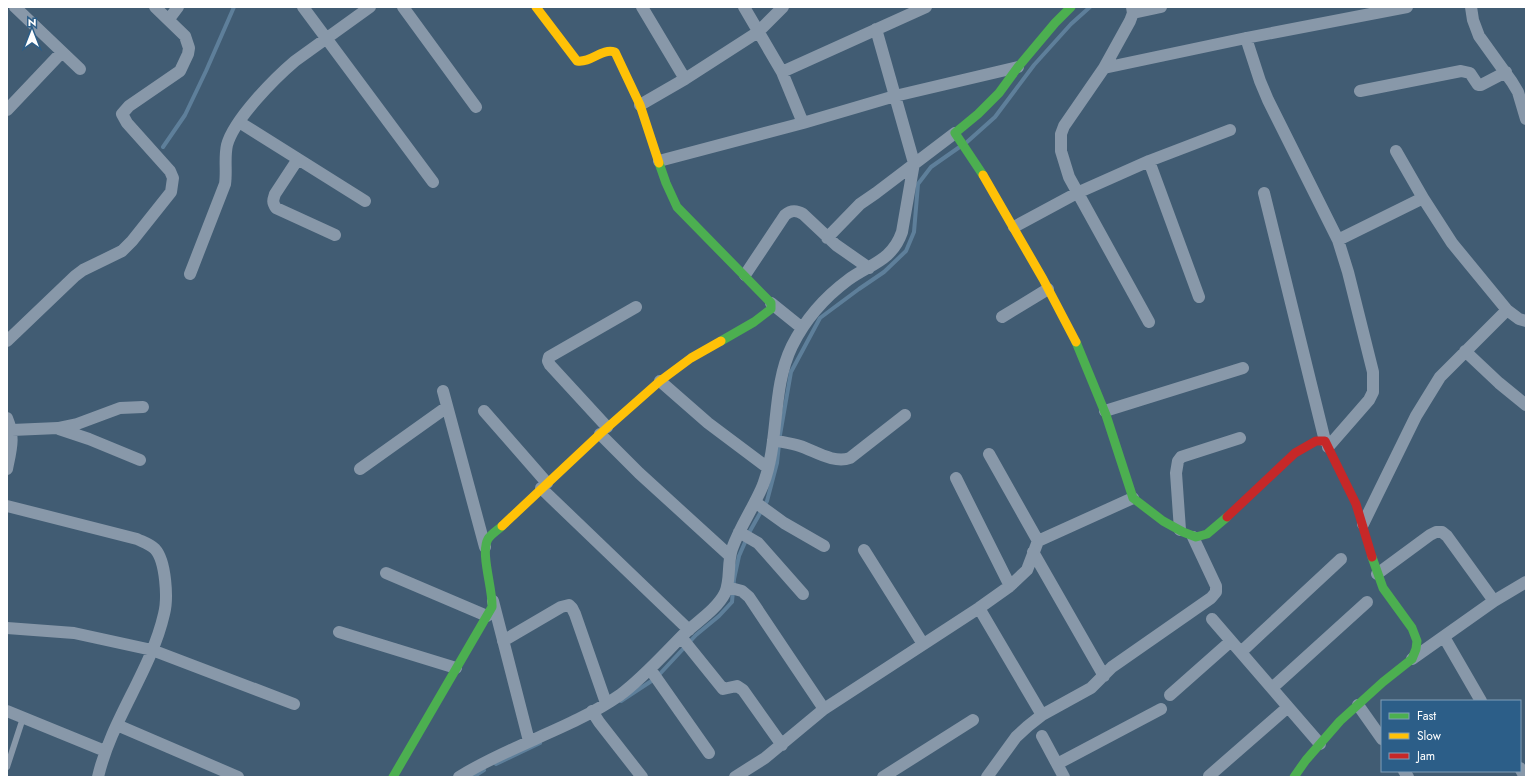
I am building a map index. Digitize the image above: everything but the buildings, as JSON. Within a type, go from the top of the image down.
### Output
[{"type":"street","points":[[7,341],[75,276],[83,270],[122,251],[132,241],[171,192],[173,178],[170,171],[127,123],[122,114],[129,106],[153,88],[175,76],[184,65],[189,48],[185,36],[155,7]]},
{"type":"street","points":[[169,19],[178,7]]},
{"type":"street","points":[[303,7],[433,182]]},
{"type":"street","points":[[190,274],[225,184],[227,146],[232,131],[284,71],[370,7]]},
{"type":"street","points":[[403,7],[476,107]]},
{"type":"street","points":[[536,7],[577,61],[586,61],[608,51],[615,52],[640,105],[671,197],[677,207],[768,298],[771,303],[802,328]]},
{"type":"street","points":[[642,7],[685,79]]},
{"type":"street","points":[[744,7],[782,72],[803,123]]},
{"type":"street","points":[[640,105],[685,79],[758,32],[783,7]]},
{"type":"street","points":[[782,72],[926,7]]},
{"type":"street","points":[[827,238],[853,209],[914,163],[956,135],[986,107],[1055,23],[1071,7]]},
{"type":"street","points":[[1149,322],[1077,193],[1063,162],[1061,151],[1061,134],[1064,126],[1104,68],[1130,21],[1132,10],[1161,7]]},
{"type":"street","points":[[1104,68],[1246,38],[1344,13],[1407,7]]},
{"type":"street","points":[[1471,7],[1479,36],[1506,72],[1518,92],[1526,119]]},
{"type":"street","points":[[17,8],[80,69]]},
{"type":"street","points":[[459,777],[482,763],[529,741],[595,715],[606,703],[654,675],[732,588],[730,556],[746,535],[761,507],[763,483],[779,441],[782,373],[787,358],[802,328],[828,297],[848,280],[884,259],[899,242],[902,232],[914,163],[876,29]]},
{"type":"street","points":[[1246,38],[1268,100],[1338,240],[1343,253],[1373,372],[1374,392],[1369,400],[1327,444]]},
{"type":"street","points":[[7,110],[62,52]]},
{"type":"street","points":[[659,161],[803,123],[895,96],[1018,67]]},
{"type":"street","points":[[1360,91],[1461,71],[1470,72],[1478,85],[1481,85],[1506,72]]},
{"type":"street","points":[[239,122],[365,201]]},
{"type":"street","points":[[1014,227],[1077,193],[1149,161],[1230,130]]},
{"type":"street","points":[[956,135],[967,150],[1014,227],[1084,358],[1105,410],[1133,498],[1144,507],[1180,530],[1193,537],[1202,537],[1213,530],[1295,453],[1316,441],[1327,444]]},
{"type":"street","points":[[1396,151],[1423,198],[1452,243],[1507,310],[1519,319],[1526,321]]},
{"type":"street","points":[[298,159],[273,199],[273,203],[276,208],[335,235]]},
{"type":"street","points":[[1149,161],[1199,297]]},
{"type":"street","points":[[1264,193],[1327,444],[1356,504],[1377,574],[1383,588],[1390,600],[1412,628],[1417,641],[1412,659]]},
{"type":"street","points":[[1338,240],[1423,198]]},
{"type":"street","points":[[745,275],[784,215],[788,212],[798,211],[803,214],[827,238],[869,268]]},
{"type":"street","points":[[1002,316],[1048,289]]},
{"type":"street","points":[[485,547],[488,539],[493,533],[603,431],[660,381],[691,358],[766,314],[771,309],[771,303]]},
{"type":"street","points":[[636,307],[548,357],[548,361],[603,431],[639,473],[730,556]]},
{"type":"street","points":[[1363,524],[1416,416],[1432,388],[1440,377],[1465,351],[1482,337],[1507,310]]},
{"type":"street","points":[[1465,351],[1499,383],[1526,405]]},
{"type":"street","points":[[1105,410],[1243,368]]},
{"type":"street","points":[[660,381],[708,423],[768,468]]},
{"type":"street","points":[[443,391],[485,547],[485,557],[493,599],[529,741]]},
{"type":"street","points":[[58,428],[77,424],[120,408],[144,407]]},
{"type":"street","points":[[360,469],[447,407]]},
{"type":"street","points":[[484,411],[544,485],[686,639],[722,689],[737,686],[743,690],[782,745]]},
{"type":"street","points":[[779,441],[836,459],[845,460],[850,458],[905,415]]},
{"type":"street","points":[[7,469],[13,442],[9,424],[58,428],[140,460]]},
{"type":"street","points":[[1180,530],[1176,473],[1178,461],[1181,458],[1240,438]]},
{"type":"street","points":[[989,454],[1035,547],[1104,676]]},
{"type":"street","points":[[956,478],[1010,586]]},
{"type":"street","points":[[735,777],[765,758],[824,709],[979,608],[1010,586],[1027,570],[1035,547],[1133,498]]},
{"type":"street","points":[[7,506],[137,539],[148,543],[155,549],[160,557],[163,569],[166,605],[164,614],[152,650],[105,751],[98,777]]},
{"type":"street","points":[[761,507],[824,546]]},
{"type":"street","points":[[1377,574],[1430,535],[1436,532],[1442,532],[1447,536],[1494,601]]},
{"type":"street","points":[[746,535],[758,544],[803,594]]},
{"type":"street","points":[[987,777],[1016,737],[1042,715],[1090,688],[1120,662],[1211,598],[1216,592],[1214,579],[1193,537]]},
{"type":"street","points":[[864,550],[923,644]]},
{"type":"street","points":[[1241,652],[1342,559]]},
{"type":"street","points":[[386,573],[488,616]]},
{"type":"street","points":[[1294,777],[1306,760],[1340,721],[1383,682],[1412,659],[1494,601],[1526,582]]},
{"type":"street","points":[[732,588],[749,597],[824,709]]},
{"type":"street","points":[[393,777],[488,616],[492,607],[493,599]]},
{"type":"street","points":[[1272,688],[1368,602]]},
{"type":"street","points":[[503,640],[561,607],[569,605],[575,614],[606,703]]},
{"type":"street","points":[[979,608],[1042,715]]},
{"type":"street","points":[[1212,619],[1320,744]]},
{"type":"street","points":[[7,628],[74,633],[152,650],[294,704]]},
{"type":"street","points":[[339,632],[456,668]]},
{"type":"street","points":[[1444,636],[1480,700]]},
{"type":"street","points":[[1170,695],[1231,641]]},
{"type":"street","points":[[654,675],[709,753]]},
{"type":"street","points":[[1358,705],[1381,738]]},
{"type":"street","points":[[1209,776],[1288,707]]},
{"type":"street","points":[[1042,736],[1060,773],[1161,709]]},
{"type":"street","points":[[7,711],[105,751]]},
{"type":"street","points":[[595,715],[642,777]]},
{"type":"street","points":[[883,777],[973,720]]},
{"type":"street","points":[[117,725],[238,777]]},
{"type":"lane","points":[[7,767],[23,718]]},
{"type":"waterway","points":[[163,147],[185,115],[234,7]]},
{"type":"waterway","points":[[967,142],[995,117],[1034,65],[1071,24],[1090,7]]},
{"type":"waterway","points":[[621,701],[656,678],[696,635],[719,616],[732,602],[734,579],[739,556],[750,531],[767,501],[777,463],[780,435],[791,372],[820,318],[884,272],[906,251],[914,232],[918,184],[931,167],[961,146]]},
{"type":"waterway","points":[[496,764],[540,743]]},
{"type":"waterway","points":[[473,777],[484,770]]},
{"type":"traffic: fast","points":[[983,175],[955,133],[978,114],[999,93],[1018,67],[1055,23],[1071,7]]},
{"type":"traffic: fast","points":[[659,163],[677,207],[771,303],[771,309],[754,322],[721,341]]},
{"type":"traffic: fast","points":[[1076,342],[1106,415],[1133,498],[1163,521],[1196,537],[1207,534],[1227,517]]},
{"type":"traffic: fast","points":[[393,777],[492,607],[485,553],[489,537],[502,526]]},
{"type":"traffic: fast","points":[[1294,777],[1306,760],[1340,721],[1383,682],[1412,659],[1416,649],[1417,641],[1412,628],[1383,588],[1372,557]]},
{"type":"traffic: slow","points":[[536,7],[577,61],[587,60],[605,52],[615,52],[640,105],[659,163]]},
{"type":"traffic: slow","points":[[983,175],[1043,279],[1076,342]]},
{"type":"traffic: slow","points":[[502,526],[600,434],[660,381],[691,358],[721,341]]},
{"type":"traffic: jam","points":[[1227,517],[1295,453],[1316,441],[1325,441],[1356,504],[1372,557]]}]
